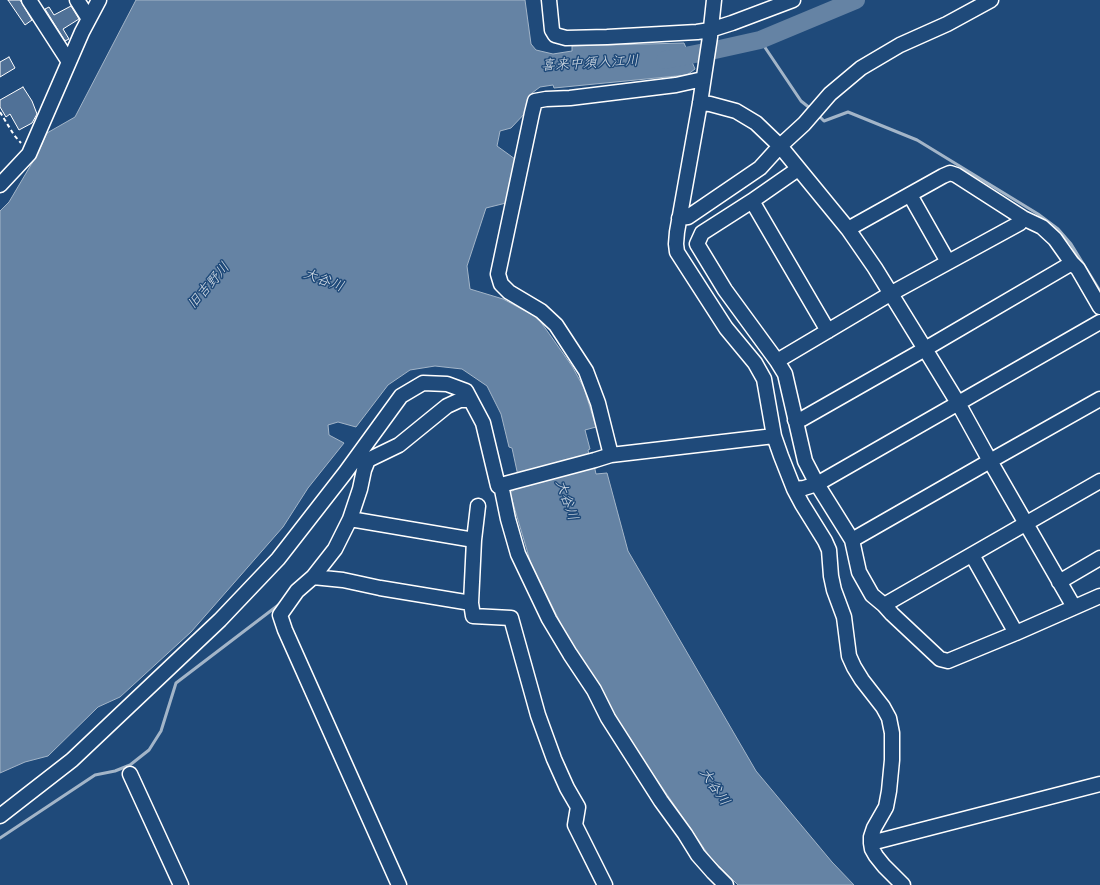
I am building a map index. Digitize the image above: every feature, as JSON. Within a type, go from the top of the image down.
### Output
[{"type":"street","points":[[29,0],[69,62]]},
{"type":"street","points":[[77,0],[89,19]]},
{"type":"street","points":[[0,185],[29,154],[69,62],[99,0]]},
{"type":"street","points":[[549,0],[552,30],[555,35],[566,38],[697,32],[710,33],[793,0]]},
{"type":"street","points":[[714,0],[700,103],[679,218],[676,244],[677,252],[726,328],[755,363],[764,379],[774,436],[781,456],[794,489],[829,550],[831,576],[834,590],[844,617],[849,656],[862,680],[889,718],[892,734],[892,760],[889,792],[886,807],[874,828],[871,843],[872,849],[880,861],[903,885]]},
{"type":"street","points":[[679,218],[688,217],[760,168],[780,146],[804,124],[830,94],[861,68],[900,45],[947,24],[991,0]]},
{"type":"street","points":[[611,455],[598,403],[586,371],[556,325],[541,311],[509,292],[501,284],[498,274],[532,113],[535,101],[676,85],[704,77]]},
{"type":"street","points":[[700,103],[736,111],[756,123],[780,146],[848,229],[875,268],[958,403],[990,462],[1074,607]]},
{"type":"street","points":[[798,169],[702,233],[697,244],[725,290],[785,374],[805,461],[816,484],[852,540],[859,572],[872,596],[884,605],[940,659],[948,661],[1100,596]]},
{"type":"street","points":[[848,229],[950,173],[956,175],[1023,218],[1042,227],[1055,239],[1072,264],[1078,269],[1100,308]]},
{"type":"street","points":[[910,195],[948,262]]},
{"type":"street","points":[[752,201],[828,331]]},
{"type":"street","points":[[777,361],[890,294],[1020,222],[1023,218]]},
{"type":"street","points":[[795,420],[802,419],[1072,264]]},
{"type":"street","points":[[794,489],[804,488],[816,484],[1100,322]]},
{"type":"street","points":[[0,816],[72,760],[220,620],[273,565],[345,473],[401,396],[423,384],[448,384],[466,391],[483,423],[498,486],[611,455],[774,436]]},
{"type":"street","points":[[852,540],[1100,399]]},
{"type":"street","points":[[399,885],[284,630],[280,615],[297,591],[313,577],[335,549],[350,519],[368,460],[399,445],[447,406],[460,400],[470,400]]},
{"type":"street","points":[[884,605],[1100,481]]},
{"type":"street","points":[[504,484],[508,520],[518,554],[549,619],[594,690],[608,718],[661,801],[698,855],[726,885]]},
{"type":"street","points":[[478,506],[474,540],[471,603],[473,616],[511,618],[541,722],[554,759],[567,788],[578,807],[575,825],[605,885]]},
{"type":"street","points":[[350,519],[474,540]]},
{"type":"street","points":[[972,555],[1016,633]]},
{"type":"street","points":[[1059,582],[1100,558]]},
{"type":"street","points":[[313,577],[343,580],[380,588],[471,603]]},
{"type":"street","points":[[130,774],[181,885]]},
{"type":"street","points":[[871,843],[1100,784]]},
{"type":"path","points":[[0,112],[14,135],[29,154]]},
{"type":"water","points":[[136,0],[525,0],[531,44],[536,50],[553,54],[572,51],[572,46],[684,43],[695,69],[687,75],[554,88],[553,85],[540,87],[532,93],[527,111],[511,128],[500,131],[497,146],[515,159],[506,203],[486,208],[467,266],[470,289],[503,299],[538,318],[572,366],[584,388],[596,427],[585,430],[590,449],[588,450],[591,465],[594,465],[596,474],[607,473],[628,551],[756,771],[832,862],[854,885],[738,885],[710,857],[618,723],[603,691],[567,636],[531,564],[510,493],[520,485],[512,448],[509,447],[501,414],[487,386],[462,369],[435,366],[410,370],[388,385],[356,427],[338,422],[328,425],[329,435],[344,443],[308,488],[283,527],[191,632],[120,697],[98,707],[48,756],[25,762],[0,773],[0,211],[9,202],[38,153],[47,133],[75,117]]},
{"type":"building","points":[[8,0],[20,0],[32,20],[25,25]]},
{"type":"building","points":[[71,6],[79,19],[63,29],[69,39],[65,41],[45,9],[49,7],[54,15]]},
{"type":"building","points":[[9,57],[15,68],[0,77],[0,62]]},
{"type":"building","points":[[23,87],[32,101],[37,114],[32,123],[19,130],[10,114],[6,117],[0,107],[0,100]]},
{"type":"waterway","name":"喜来中須入江川","points":[[665,60],[760,40],[856,0]]},
{"type":"waterway","points":[[760,40],[801,101],[811,109]]},
{"type":"waterway","points":[[817,114],[824,121],[848,112],[917,140],[1038,214],[1058,229],[1071,244],[1100,291]]},
{"type":"waterway","points":[[0,838],[95,775],[115,771],[130,765],[149,750],[161,731],[176,683],[281,603]]},
{"type":"water label","name":"大谷川","points":[[323,282]]},
{"type":"water label","name":"旧吉野川","points":[[210,287]]},
{"type":"water label","name":"大谷川","points":[[565,501]]},
{"type":"water label","name":"大谷川","points":[[713,788]]}]
